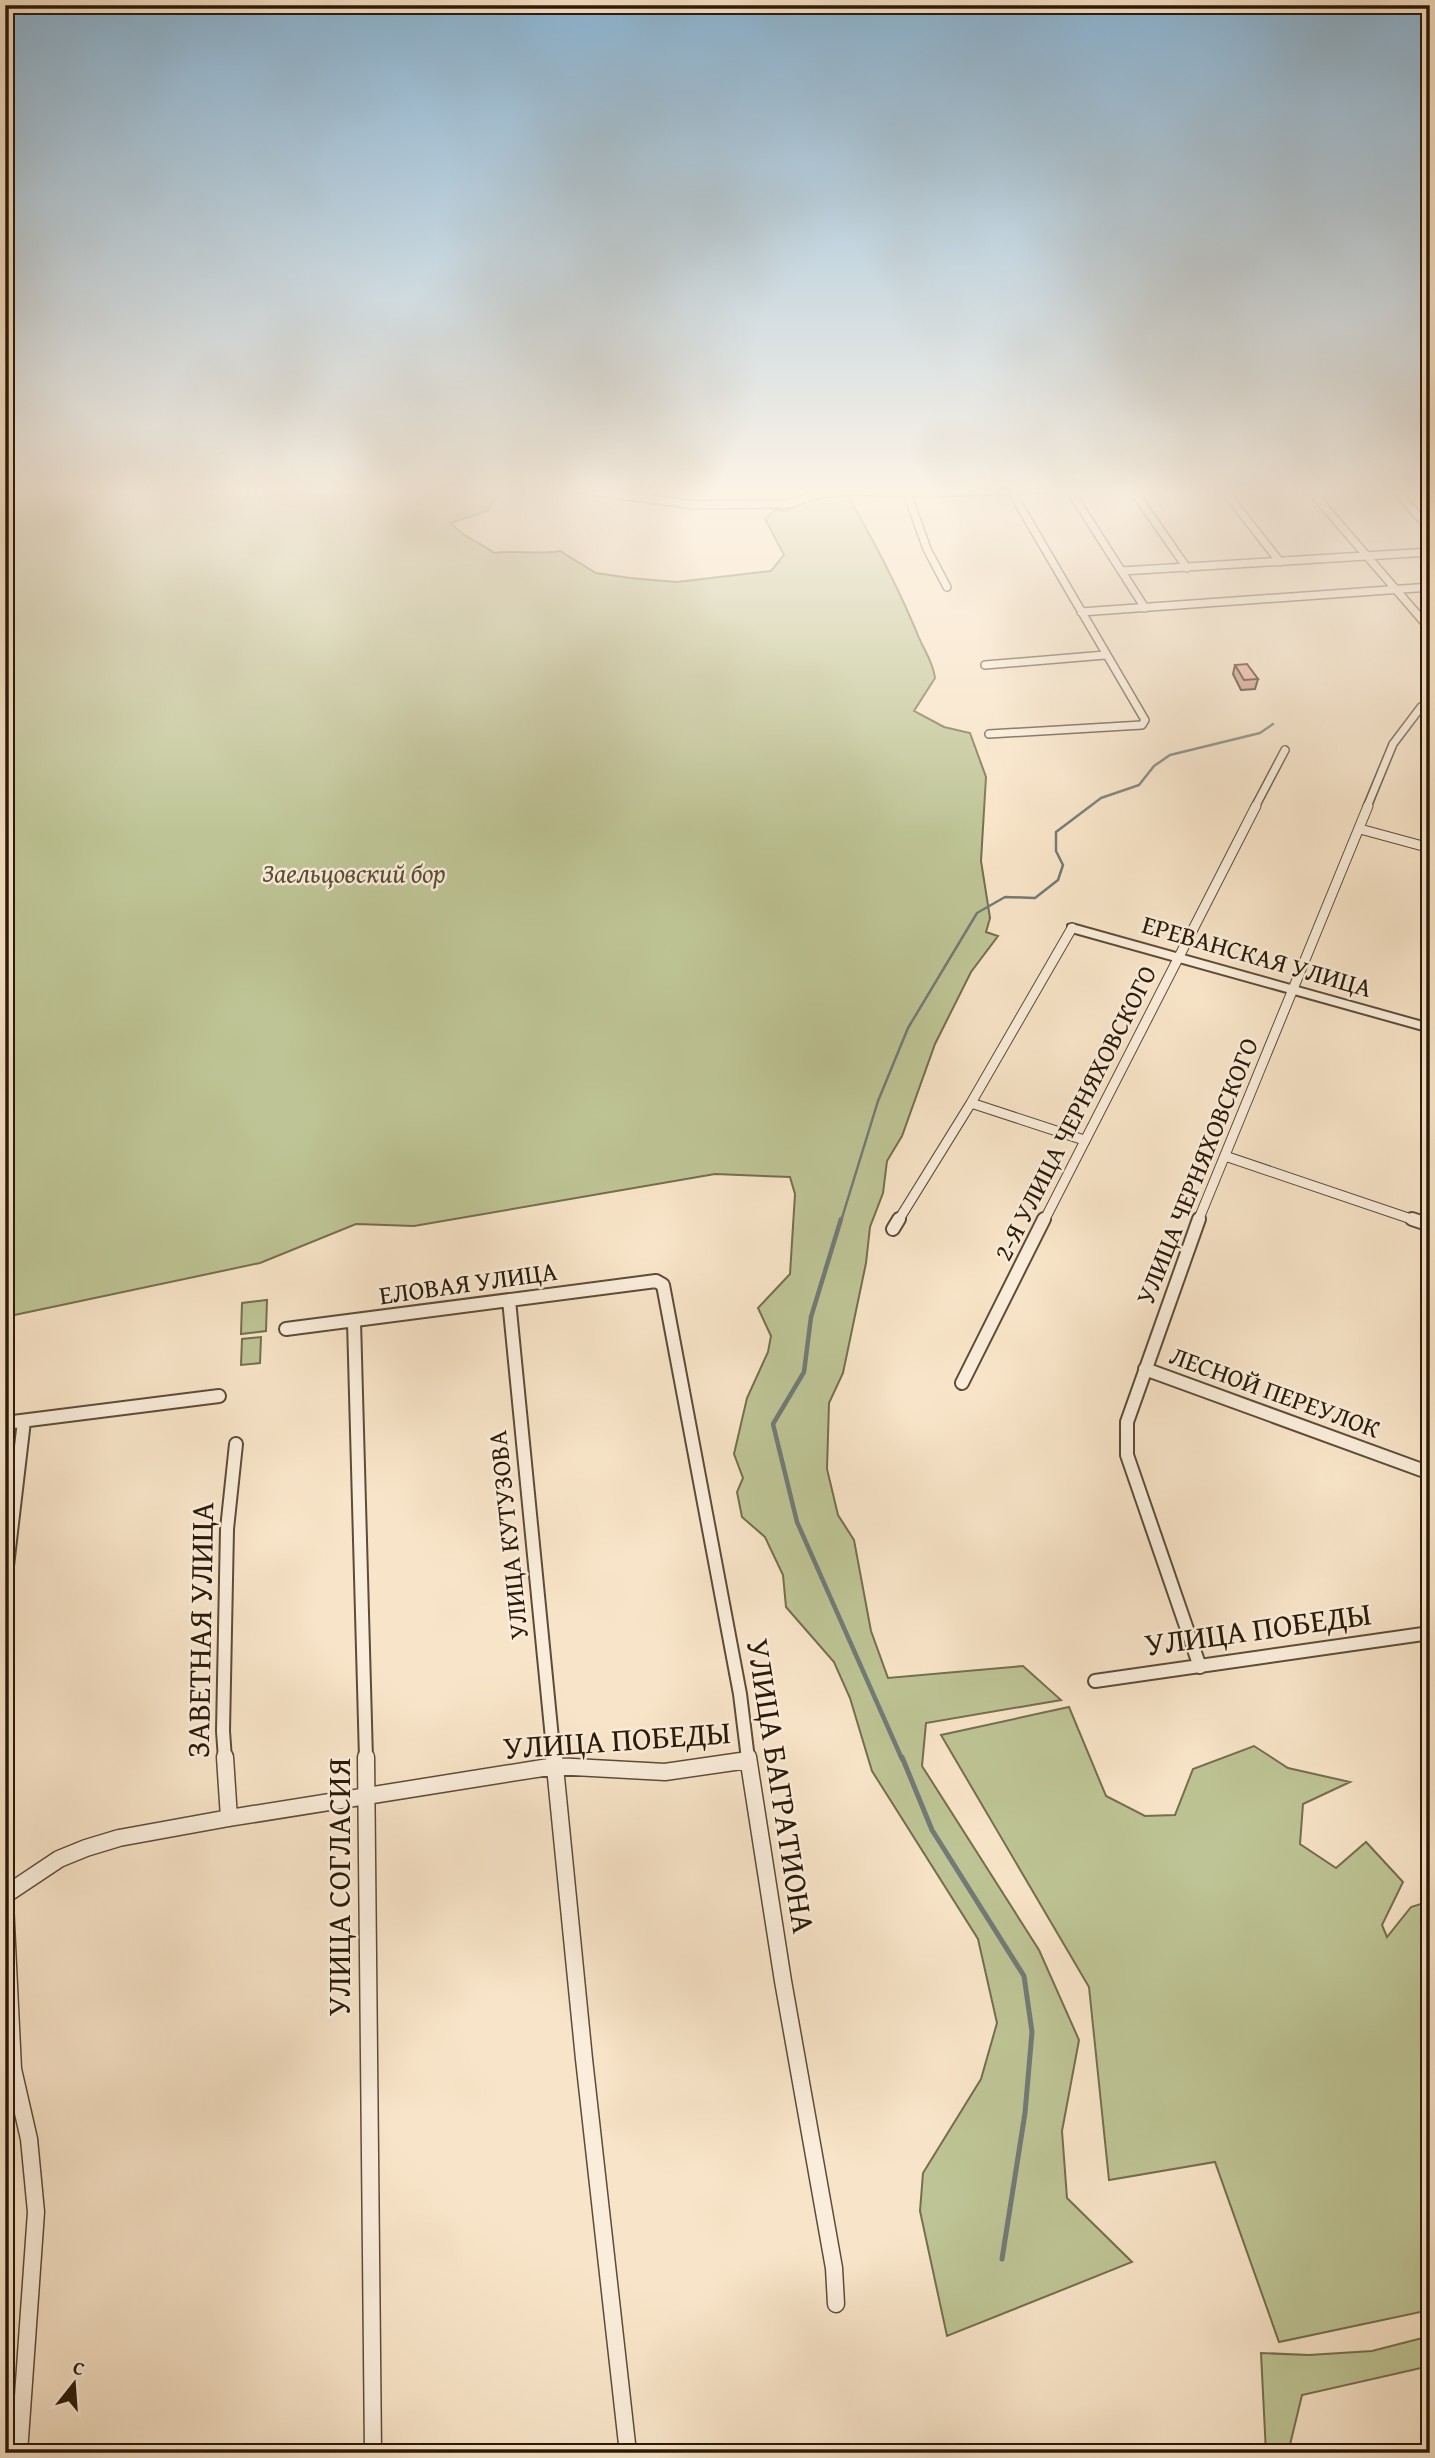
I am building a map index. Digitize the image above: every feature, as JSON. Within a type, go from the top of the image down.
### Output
[{"type":"street","points":[[989,734],[1142,725],[1145,720],[1076,604]]},
{"type":"street","points":[[1142,604],[1145,608]]},
{"type":"street","points":[[1081,612],[1205,604]]},
{"type":"street","points":[[1409,604],[1430,629]]},
{"type":"street","points":[[985,665],[1105,655]]},
{"type":"street","name":"УЛИЦА ЧЕРНЯХОВСКОГО","points":[[1199,1667],[1127,1455],[1127,1422],[1200,1215],[1294,990],[1329,897],[1360,829],[1393,744],[1425,707]]},
{"type":"street","name":"2-Я УЛИЦА ЧЕРНЯХОВСКОГО","points":[[962,1383],[1176,957],[1285,750]]},
{"type":"street","points":[[1360,829],[1430,848]]},
{"type":"street","points":[[892,1229],[971,1103],[1072,928]]},
{"type":"street","name":"ЕРЕВАНСКАЯ УЛИЦА","points":[[1072,928],[1430,1028]]},
{"type":"street","points":[[971,1103],[1084,1140]]},
{"type":"street","points":[[1225,1156],[1430,1225]]},
{"type":"street","name":"ЕЛОВАЯ УЛИЦА","points":[[286,1329],[656,1281]]},
{"type":"street","name":"УЛИЦА БАГРАТИОНА","points":[[656,1281],[663,1285],[740,1694],[748,1759],[834,2267],[836,2304]]},
{"type":"street","name":"УЛИЦА КУТУЗОВА","points":[[509,1300],[584,2059],[628,2453]]},
{"type":"street","name":"УЛИЦА СОГЛАСИЯ","points":[[354,1321],[368,1795],[373,2453]]},
{"type":"street","name":"ЛЕСНОЙ ПЕРЕУЛОК","points":[[1144,1369],[1430,1473]]},
{"type":"street","points":[[5,1423],[219,1395]]},
{"type":"street","points":[[5,1583],[24,1421]]},
{"type":"street","name":"ЗАВЕТНАЯ УЛИЦА","points":[[229,1818],[223,1731],[227,1529],[236,1444]]},
{"type":"street","name":"УЛИЦА ПОБЕДЫ","points":[[1095,1681],[1430,1633]]},
{"type":"street","name":"УЛИЦА ПОБЕДЫ","points":[[5,1895],[59,1859],[119,1838],[555,1766],[665,1772],[748,1759]]},
{"type":"street","points":[[5,1903],[13,2069],[29,2139],[36,2212],[19,2453]]},
{"type":"green space","name":"Заельцовский бор","points":[[5,604],[904,604],[935,678],[914,711],[944,727],[970,733],[986,777],[981,861],[990,918],[986,932],[998,936],[971,972],[935,1044],[902,1136],[887,1161],[883,1193],[870,1227],[866,1263],[843,1373],[829,1403],[827,1469],[838,1515],[854,1540],[871,1631],[888,1678],[1023,1666],[1061,1700],[926,1723],[922,1766],[1039,1950],[1079,2040],[1062,2131],[1067,2198],[1132,2262],[947,2336],[920,2211],[923,2173],[981,2079],[997,2023],[978,1939],[872,1771],[850,1698],[834,1662],[786,1607],[783,1575],[765,1537],[742,1517],[737,1492],[743,1478],[734,1454],[747,1398],[768,1352],[771,1336],[758,1308],[790,1274],[795,1194],[790,1177],[715,1174],[414,1226],[356,1224],[260,1263],[5,1317]]},
{"type":"green space","points":[[267,1300],[266,1331],[241,1334],[242,1303]]},
{"type":"green space","points":[[261,1337],[260,1363],[241,1365],[242,1339]]},
{"type":"green space","points":[[1069,1707],[1106,1796],[1145,1816],[1175,1815],[1193,1769],[1254,1746],[1288,1768],[1350,1782],[1303,1804],[1300,1844],[1336,1868],[1366,1842],[1403,1882],[1382,1925],[1387,1937],[1411,1907],[1430,1901],[1430,2310],[1279,2342],[1215,2162],[1109,2180],[1089,1987],[941,1735]]},
{"type":"green space","points":[[1430,2336],[1430,2366],[1302,2395],[1288,2453],[1266,2453],[1261,2353],[1309,2355],[1372,2351]]},
{"type":"building","points":[[1247,664],[1258,679],[1244,680],[1235,665]]},
{"type":"waterway","points":[[841,1221],[878,1101],[908,1028],[977,913],[1005,897],[1035,898],[1058,880],[1063,865],[1056,851],[1056,832],[1101,798],[1139,785],[1154,766],[1170,755],[1260,733],[1273,724]]},
{"type":"waterway","points":[[841,1219],[811,1317],[804,1372],[773,1424],[797,1522],[902,1759]]},
{"type":"waterway","points":[[902,1757],[932,1830],[1024,1976],[1032,2032],[1025,2113],[1002,2259]]}]
